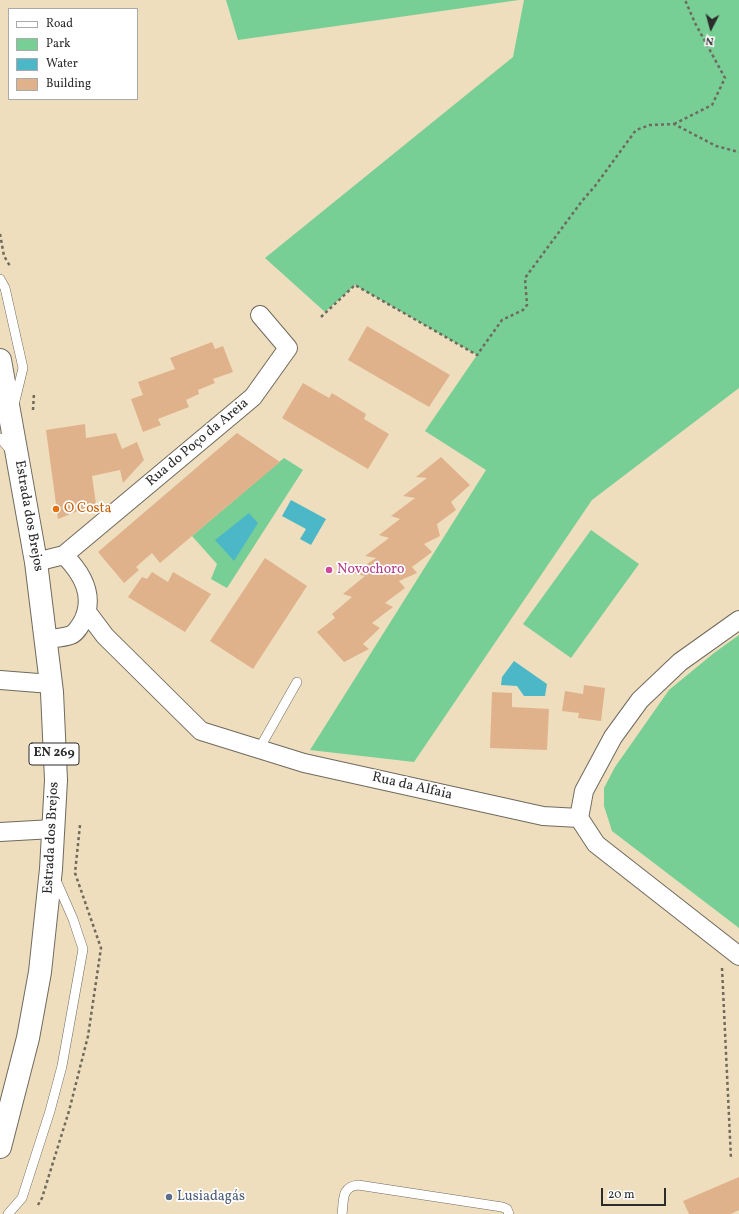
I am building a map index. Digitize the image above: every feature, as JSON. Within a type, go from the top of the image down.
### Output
[{"type":"main road","name":"Estrada dos Brejos","points":[[0,360],[36,562],[51,684],[56,780],[51,869],[39,979],[28,1038],[0,1147]]},
{"type":"street","name":"Rua do Poço da Areia","points":[[64,555],[253,397],[288,348],[260,315]]},
{"type":"street","points":[[36,562],[64,555],[73,564],[86,589],[88,598],[87,612],[80,627],[72,635],[46,639]]},
{"type":"street","name":"Rua da Alfaia","points":[[87,612],[105,636],[201,731],[304,763],[542,816],[579,818]]},
{"type":"street","points":[[739,620],[680,662],[640,700],[613,737],[584,792],[579,818],[596,844],[739,956]]},
{"type":"street","points":[[0,680],[51,684]]},
{"type":"street","points":[[0,832],[53,829]]},
{"type":"lane","points":[[0,280],[5,288],[23,368],[11,420]]},
{"type":"lane","points":[[0,438],[18,459]]},
{"type":"lane","points":[[259,749],[297,682]]},
{"type":"lane","points":[[8,1214],[22,1198],[50,1111],[62,1066],[82,949],[73,918],[51,869]]},
{"type":"lane","points":[[342,1214],[345,1191],[350,1186],[358,1185],[502,1207],[507,1209],[509,1214]]},
{"type":"path","points":[[321,317],[355,285],[477,355],[502,320],[524,310],[527,305],[525,278],[636,130],[650,125],[674,124],[712,105],[725,78],[695,23],[685,0]]},
{"type":"path","points":[[674,124],[716,146],[739,152]]},
{"type":"path","points":[[721,942],[731,1159]]},
{"type":"green space","points":[[226,0],[519,0],[238,40]]},
{"type":"green space","points":[[524,0],[739,0],[739,388],[592,500],[414,762],[310,750],[486,470],[425,431],[477,355],[355,285],[325,312],[265,258],[513,57]]},
{"type":"green space","points":[[284,458],[303,470],[227,588],[211,579],[217,564],[192,536]]},
{"type":"green space","points":[[591,530],[639,564],[571,658],[523,624]]},
{"type":"green space","points":[[739,635],[739,928],[612,831],[604,806],[604,788],[615,767],[669,690],[714,653]]},
{"type":"water","points":[[291,500],[326,519],[311,545],[300,539],[306,529],[282,516]]},
{"type":"water","points":[[249,513],[258,523],[234,561],[215,540]]},
{"type":"water","points":[[514,661],[547,684],[545,696],[524,696],[517,686],[501,685],[502,677]]},
{"type":"building","points":[[367,326],[450,375],[429,407],[348,360]]},
{"type":"building","points":[[212,342],[215,349],[223,346],[233,372],[213,379],[215,383],[198,390],[199,394],[186,400],[189,407],[158,419],[161,425],[143,432],[131,399],[143,395],[138,382],[175,369],[170,358]]},
{"type":"building","points":[[303,383],[329,398],[332,393],[366,414],[364,419],[389,434],[368,469],[282,418]]},
{"type":"building","points":[[85,424],[86,438],[116,433],[122,449],[137,442],[144,460],[123,483],[120,470],[92,476],[96,504],[58,519],[46,430]]},
{"type":"building","points":[[237,433],[280,462],[160,563],[152,553],[136,567],[139,570],[124,583],[98,552]]},
{"type":"building","points":[[441,457],[470,485],[451,502],[456,510],[437,524],[440,536],[424,544],[432,552],[412,567],[417,573],[399,581],[405,588],[385,603],[393,607],[372,623],[380,628],[363,644],[369,649],[344,662],[317,632],[335,618],[332,614],[352,597],[343,594],[365,576],[353,573],[376,558],[365,556],[389,538],[379,535],[400,519],[391,516],[415,498],[403,496],[427,478],[416,477]]},
{"type":"building","points":[[265,558],[307,586],[253,669],[210,641]]},
{"type":"building","points":[[152,572],[168,582],[173,572],[211,594],[185,632],[128,597],[142,577],[147,579]]},
{"type":"building","points":[[584,685],[605,688],[601,721],[578,718],[579,713],[562,711],[565,691],[583,694]]},
{"type":"building","points":[[492,692],[512,693],[512,707],[549,709],[547,750],[490,748]]},
{"type":"building","points":[[739,1177],[739,1210],[731,1214],[689,1214],[683,1201]]},
{"type":"place","name":"O Costa","points":[[56,509]]},
{"type":"place","name":"Novochoro","points":[[329,570]]},
{"type":"place","name":"Lusiadagás","points":[[169,1197]]}]
